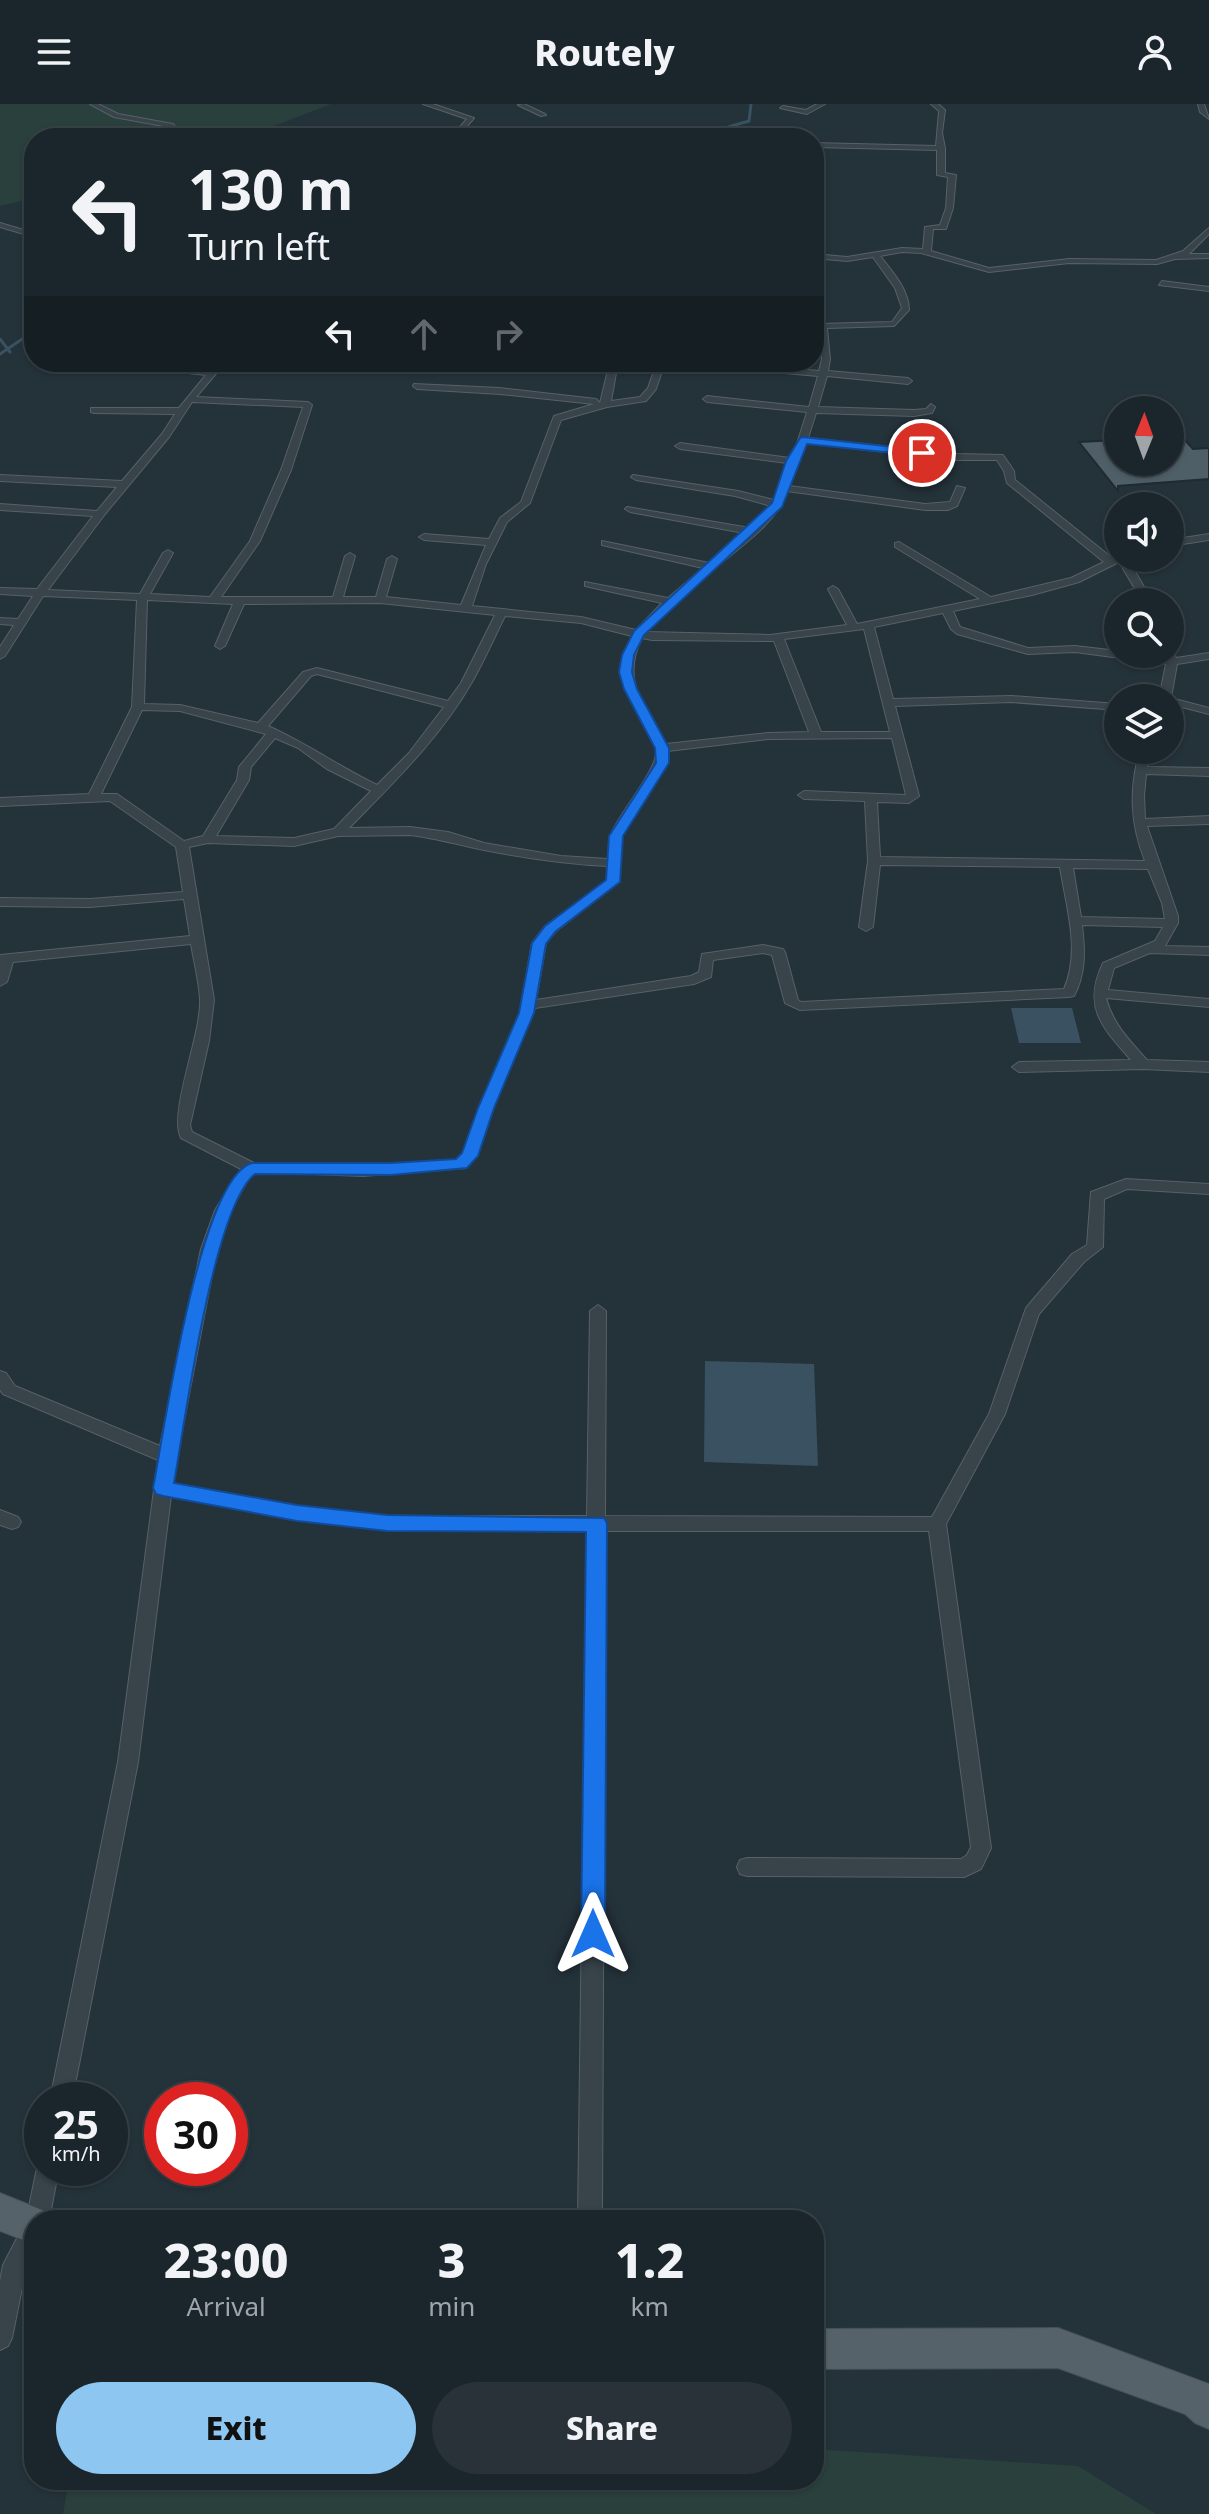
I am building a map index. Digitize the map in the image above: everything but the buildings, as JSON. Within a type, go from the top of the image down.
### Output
[{"type":"main road","points":[[0,2212],[24,2221]]},
{"type":"main road","points":[[824,2349],[1058,2348],[1198,2399],[1209,2409]]},
{"type":"street","points":[[93,104],[116,116],[171,125],[173,128]]},
{"type":"street","points":[[426,104],[471,118],[462,128]]},
{"type":"street","points":[[783,108],[807,112],[822,104]]},
{"type":"street","points":[[927,253],[929,227],[943,227],[951,214],[952,175],[941,175],[939,136],[943,123],[942,110],[934,104]]},
{"type":"street","points":[[1201,104],[1202,111],[1209,117]]},
{"type":"street","points":[[521,105],[543,115]]},
{"type":"street","points":[[824,145],[877,146],[913,152],[942,148]]},
{"type":"street","points":[[0,225],[24,232]]},
{"type":"street","points":[[824,257],[847,259],[902,250],[927,253],[989,270],[1069,261],[1157,262],[1186,253],[1209,230]]},
{"type":"street","points":[[824,327],[894,324],[903,314],[903,298],[875,255]]},
{"type":"street","points":[[1176,257],[1209,256]]},
{"type":"street","points":[[1162,283],[1209,289]]},
{"type":"street","points":[[824,350],[824,370]]},
{"type":"street","points":[[204,372],[213,373]]},
{"type":"street","points":[[606,404],[612,372]]},
{"type":"street","points":[[466,607],[503,520],[525,503],[557,418],[606,404],[643,399],[652,389],[658,372]]},
{"type":"street","points":[[793,372],[908,381]]},
{"type":"street","points":[[0,802],[113,797],[182,845],[207,1000],[202,1041],[183,1125],[186,1135],[252,1168],[363,1171],[461,1164],[470,1156],[486,1108],[529,1005],[539,943],[550,929],[613,882],[616,836],[662,763],[662,748],[631,689],[626,672],[628,655],[639,633],[778,504],[792,461],[803,440],[824,372]]},
{"type":"street","points":[[0,656],[40,593],[166,435],[189,399],[213,373]]},
{"type":"street","points":[[417,386],[500,391],[606,404]]},
{"type":"street","points":[[189,399],[308,405],[286,470],[255,541],[214,599]]},
{"type":"street","points":[[707,399],[813,410],[914,413],[929,411],[931,407]]},
{"type":"street","points":[[94,410],[181,411]]},
{"type":"street","points":[[803,440],[955,457],[1000,457],[1009,471],[1010,481],[1104,549]]},
{"type":"street","points":[[680,446],[792,461]]},
{"type":"street","points":[[636,477],[778,504]]},
{"type":"street","points":[[0,478],[125,484]]},
{"type":"street","points":[[784,488],[925,507],[954,504],[960,488]]},
{"type":"street","points":[[0,507],[100,514]]},
{"type":"street","points":[[630,509],[751,531]]},
{"type":"street","points":[[424,537],[492,542]]},
{"type":"street","points":[[1184,541],[1209,537]]},
{"type":"street","points":[[606,543],[709,566]]},
{"type":"street","points":[[899,545],[990,601]]},
{"type":"street","points":[[93,798],[138,707],[142,599],[168,553]]},
{"type":"street","points":[[337,601],[350,556]]},
{"type":"street","points":[[380,600],[392,559]]},
{"type":"street","points":[[0,591],[142,599],[380,600],[581,620],[639,633],[690,639],[778,637],[868,626],[990,601],[1075,580],[1104,566]]},
{"type":"street","points":[[589,584],[670,602]]},
{"type":"street","points":[[833,589],[854,628]]},
{"type":"street","points":[[220,646],[240,601]]},
{"type":"street","points":[[947,610],[956,629],[961,632],[1016,650],[1104,652]]},
{"type":"street","points":[[338,832],[413,755],[466,683],[502,611]]},
{"type":"street","points":[[0,621],[20,622]]},
{"type":"street","points":[[804,795],[913,798],[868,626]]},
{"type":"street","points":[[778,637],[816,735]]},
{"type":"street","points":[[1184,657],[1209,656]]},
{"type":"street","points":[[208,839],[243,780],[245,767],[267,729],[307,674],[317,671],[450,705]]},
{"type":"street","points":[[888,703],[1011,699],[1104,706]]},
{"type":"street","points":[[1184,704],[1209,711]]},
{"type":"street","points":[[138,707],[180,708],[267,729],[302,746],[331,767],[379,790]]},
{"type":"street","points":[[662,748],[746,738],[896,735]]},
{"type":"street","points":[[1142,764],[1138,823],[1168,901],[1172,923],[1160,944],[1108,966],[1100,993],[1103,1013],[1113,1031],[1143,1064]]},
{"type":"street","points":[[1140,770],[1209,772]]},
{"type":"street","points":[[866,927],[874,861],[871,798]]},
{"type":"street","points":[[1138,823],[1209,820]]},
{"type":"street","points":[[182,845],[208,839],[294,842],[338,832],[410,831],[561,860],[614,863]]},
{"type":"street","points":[[874,861],[1152,865]]},
{"type":"street","points":[[529,1005],[694,980],[706,974],[707,957],[763,949],[778,952],[792,1003],[800,1006],[1069,993],[1076,982],[1074,921],[1066,864]]},
{"type":"street","points":[[0,902],[90,903],[190,895]]},
{"type":"street","points":[[1074,921],[1172,923]]},
{"type":"street","points":[[0,982],[3,958],[197,939]]},
{"type":"street","points":[[1147,949],[1209,951]]},
{"type":"street","points":[[1100,993],[1209,1003]]},
{"type":"street","points":[[1019,1067],[1143,1064],[1209,1067]]},
{"type":"street","points":[[65,2082],[128,1762],[167,1456],[209,1249],[223,1210],[243,1175],[252,1168]]},
{"type":"street","points":[[747,1867],[964,1868],[974,1862],[981,1848],[937,1524],[997,1414],[1032,1312],[1078,1258],[1095,1247],[1096,1196],[1126,1184],[1209,1189]]},
{"type":"street","points":[[590,2210],[598,1311]]},
{"type":"street","points":[[3,1386],[167,1456]]},
{"type":"street","points":[[163,1488],[297,1513],[387,1523],[937,1524]]},
{"type":"street","points":[[38,2210],[44,2186]]},
{"type":"street","points":[[0,2338],[15,2265],[24,2247]]},
{"type":"green space","points":[[0,104],[331,104],[269,128],[24,128],[24,200],[0,206]]},
{"type":"green space","points":[[824,2450],[1078,2466],[1156,2514],[63,2514],[67,2490],[824,2490]]},
{"type":"water","points":[[1011,1008],[1072,1008],[1081,1043],[1019,1043]]},
{"type":"water","points":[[705,1361],[814,1364],[818,1466],[704,1462]]},
{"type":"waterway","points":[[725,128],[749,121],[751,104]]},
{"type":"waterway","points":[[8,349],[24,338]]},
{"type":"waterway","points":[[0,339],[8,349]]},
{"type":"waterway","points":[[0,354],[8,349]]},
{"type":"route","points":[[593,1934],[597,1523],[387,1523],[297,1513],[163,1488],[209,1249],[223,1210],[243,1175],[252,1168],[363,1171],[448,1166],[461,1164],[470,1156],[486,1108],[527,1013],[539,943],[550,929],[613,882],[616,836],[639,794],[662,763],[662,748],[631,689],[626,672],[628,655],[639,633],[778,504],[792,461],[803,440],[922,453]]}]
